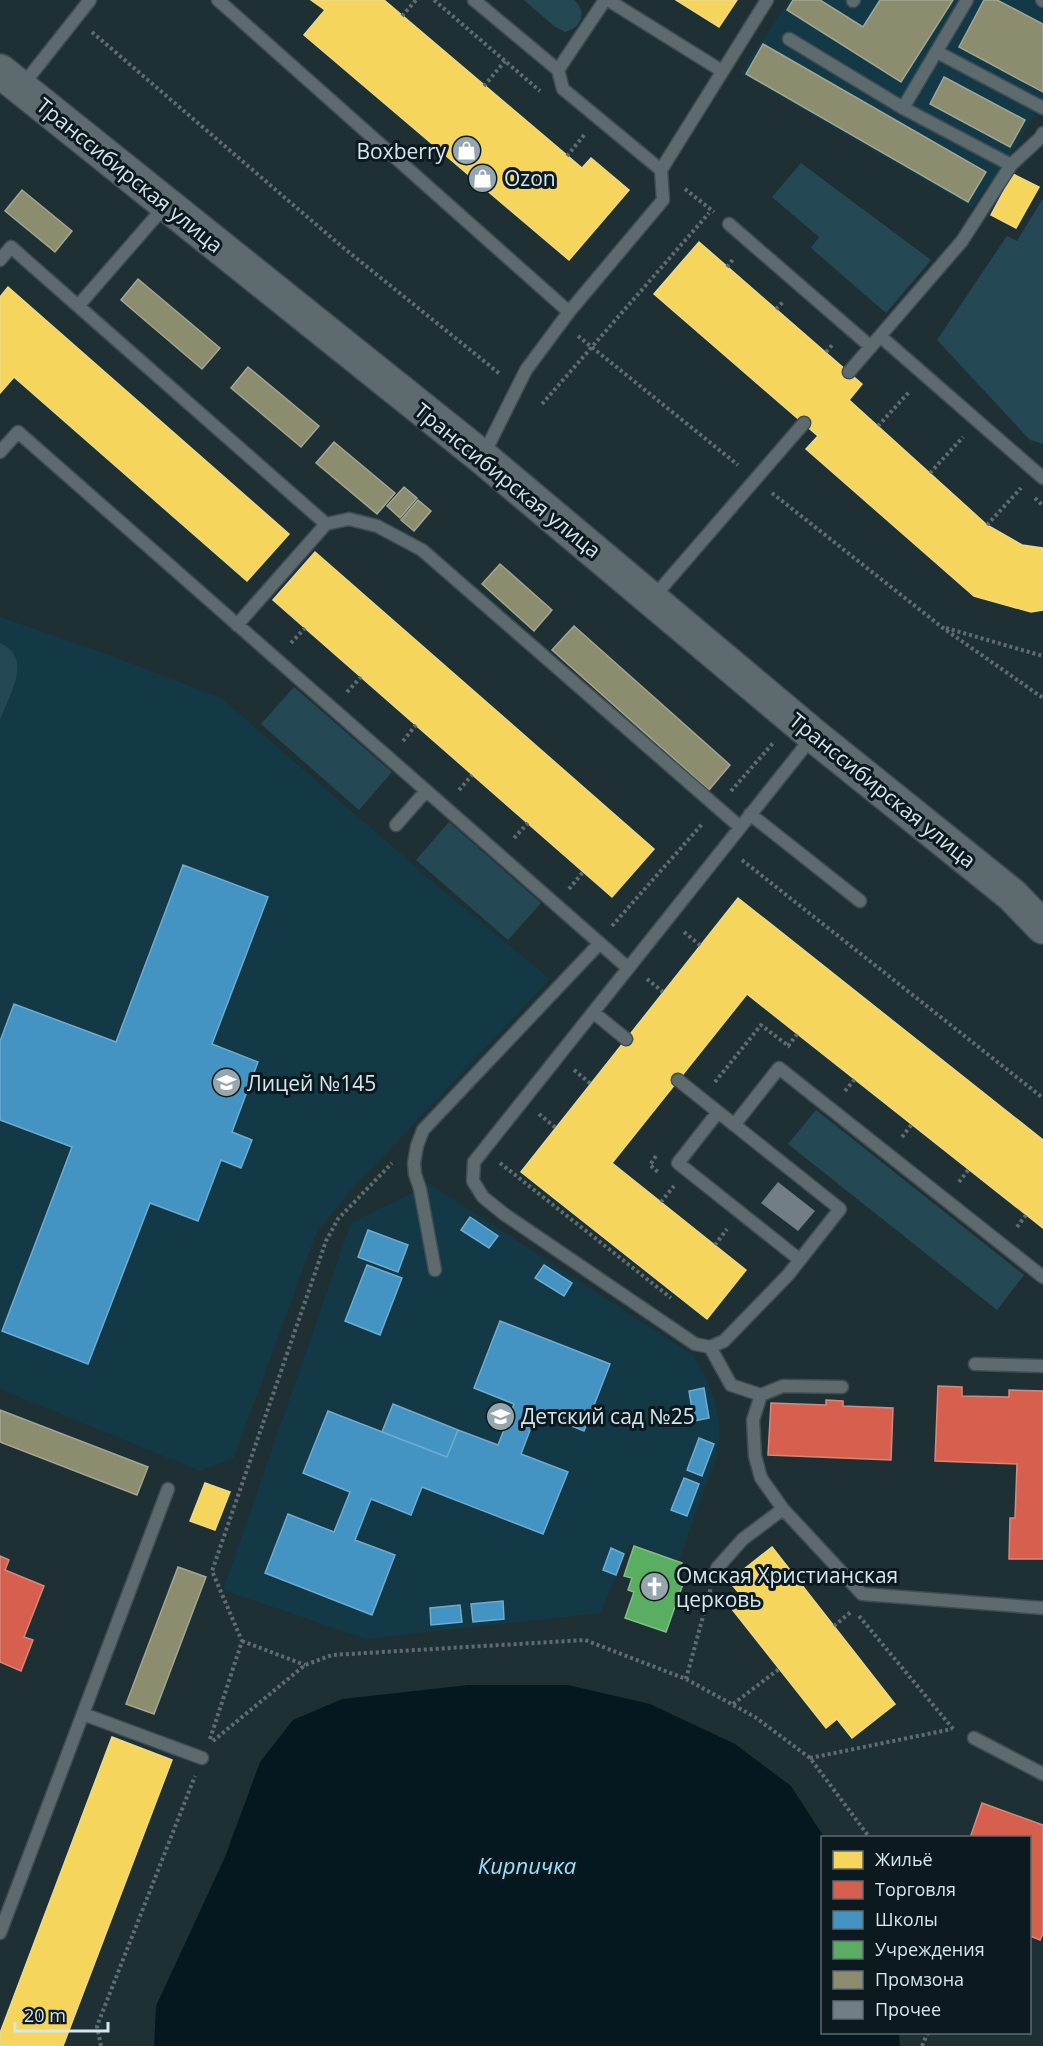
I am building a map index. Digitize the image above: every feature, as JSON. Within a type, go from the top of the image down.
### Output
[{"type":"main road","name":"Транссибирская улица","points":[[10,79],[482,457],[813,735],[1012,895]]},
{"type":"main road","points":[[1012,895],[1043,907]]},
{"type":"main road","points":[[1012,895],[1043,927]]},
{"type":"lane","points":[[10,79],[76,18],[90,0]]},
{"type":"lane","points":[[218,0],[569,312]]},
{"type":"lane","points":[[474,0],[558,70],[563,89],[661,170]]},
{"type":"lane","points":[[558,70],[606,0],[722,71]]},
{"type":"lane","points":[[482,457],[526,370],[569,312],[663,200],[661,170],[767,0]]},
{"type":"lane","points":[[903,108],[967,0]]},
{"type":"lane","points":[[789,39],[903,108],[1011,165]]},
{"type":"lane","points":[[937,52],[1043,108]]},
{"type":"lane","points":[[849,372],[962,241],[1011,165],[1042,137]]},
{"type":"lane","points":[[78,306],[166,205]]},
{"type":"lane","points":[[729,224],[871,347]]},
{"type":"lane","points":[[0,260],[11,247],[326,524]]},
{"type":"lane","points":[[880,336],[1043,478]]},
{"type":"lane","points":[[652,599],[804,423]]},
{"type":"lane","points":[[0,452],[18,432],[628,968]]},
{"type":"lane","points":[[237,625],[326,524],[349,519],[377,526],[422,550],[740,827]]},
{"type":"lane","points":[[678,1080],[840,1209],[800,1260],[756,1310],[724,1341],[710,1347],[695,1344],[504,1214],[483,1197],[473,1181],[474,1162],[813,735]]},
{"type":"lane","points":[[396,825],[426,791]]},
{"type":"lane","points":[[750,814],[860,901]]},
{"type":"lane","points":[[435,1270],[414,1163],[423,1130],[600,943]]},
{"type":"lane","points":[[592,1012],[626,1039]]},
{"type":"lane","points":[[734,1125],[778,1068],[1043,1277]]},
{"type":"lane","points":[[718,1112],[678,1163],[800,1260]]},
{"type":"lane","points":[[710,1347],[731,1385],[761,1395],[783,1386],[842,1387]]},
{"type":"lane","points":[[975,1364],[1043,1366]]},
{"type":"lane","points":[[761,1395],[753,1420],[755,1456],[761,1478],[783,1509],[862,1594],[1043,1608]]},
{"type":"lane","points":[[0,1933],[168,1489]]},
{"type":"lane","points":[[717,1568],[743,1539],[783,1509]]},
{"type":"lane","points":[[83,1714],[202,1758]]},
{"type":"lane","points":[[974,1738],[1043,1774]]},
{"type":"path","points":[[402,16],[416,0]]},
{"type":"path","points":[[434,0],[547,96]]},
{"type":"path","points":[[76,18],[340,245],[505,378]]},
{"type":"path","points":[[484,86],[506,61]]},
{"type":"path","points":[[567,156],[588,132]]},
{"type":"path","points":[[661,170],[729,224]]},
{"type":"path","points":[[542,404],[711,210]]},
{"type":"path","points":[[727,267],[738,254]]},
{"type":"path","points":[[776,309],[787,297]]},
{"type":"path","points":[[561,323],[943,628],[1043,698]]},
{"type":"path","points":[[826,352],[837,340]]},
{"type":"path","points":[[878,426],[910,391]]},
{"type":"path","points":[[930,473],[963,437]]},
{"type":"path","points":[[987,525],[1022,487]]},
{"type":"path","points":[[290,644],[305,628]]},
{"type":"path","points":[[943,628],[1043,656]]},
{"type":"path","points":[[346,693],[361,677]]},
{"type":"path","points":[[402,742],[416,725]]},
{"type":"path","points":[[612,926],[776,741]]},
{"type":"path","points":[[458,791],[472,775]]},
{"type":"path","points":[[513,840],[528,823]]},
{"type":"path","points":[[725,846],[1043,1098]]},
{"type":"path","points":[[569,889],[583,872]]},
{"type":"path","points":[[684,932],[701,946]]},
{"type":"path","points":[[647,979],[663,992]]},
{"type":"path","points":[[788,1046],[798,1034]]},
{"type":"path","points":[[574,1070],[591,1084]]},
{"type":"path","points":[[845,1091],[855,1079]]},
{"type":"path","points":[[539,1114],[556,1128]]},
{"type":"path","points":[[902,1137],[912,1124]]},
{"type":"path","points":[[423,1130],[338,1219],[322,1252],[212,1570],[242,1641],[208,1745],[305,1665],[332,1655],[585,1640],[686,1679],[755,1717],[810,1758],[868,1836]]},
{"type":"path","points":[[500,1163],[678,1304]]},
{"type":"path","points":[[959,1182],[969,1169]]},
{"type":"path","points":[[661,1202],[675,1185]]},
{"type":"path","points":[[1017,1227],[1026,1215]]},
{"type":"path","points":[[715,1245],[729,1227]]},
{"type":"path","points":[[686,1679],[717,1568]]},
{"type":"path","points":[[810,1758],[952,1730],[846,1601]]},
{"type":"path","points":[[834,1626],[854,1610]]},
{"type":"path","points":[[242,1641],[305,1665]]},
{"type":"path","points":[[733,1704],[779,1669]]},
{"type":"path","points":[[101,2046],[97,2026],[202,1758]]},
{"type":"shaded area","points":[[524,0],[574,0],[581,10],[581,19],[575,27],[565,32],[554,26]]},
{"type":"shaded area","points":[[790,0],[1043,0],[1043,100],[1014,150],[972,208],[740,73]]},
{"type":"shaded area","points":[[801,163],[931,260],[886,313],[811,248],[819,237],[772,197]]},
{"type":"shaded area","points":[[1042,200],[1043,444],[1030,440],[937,340],[1007,236],[1017,241]]},
{"type":"shaded area","name":"Лицей №145","points":[[0,617],[104,653],[221,698],[440,888],[550,979],[354,1187],[317,1231],[234,1458],[200,1471],[0,1389]]},
{"type":"shaded area","points":[[0,643],[10,649],[16,658],[17,667],[13,689],[0,720]]},
{"type":"shaded area","points":[[294,687],[392,772],[359,810],[261,724]]},
{"type":"shaded area","points":[[449,822],[541,903],[508,940],[416,860]]},
{"type":"shaded area","points":[[816,1110],[1024,1275],[997,1310],[788,1144]]},
{"type":"shaded area","name":"Детский сад №25","points":[[430,1184],[693,1355],[704,1374],[715,1402],[720,1430],[717,1455],[679,1560],[630,1543],[600,1613],[366,1639],[223,1590],[351,1223]]},
{"type":"water","name":"Кирпичка","points":[[468,1685],[568,1685],[650,1704],[735,1744],[791,1786],[823,1836],[821,1836],[821,2034],[899,2034],[900,2046],[154,2046],[156,2006],[225,1857],[260,1762],[293,1720],[342,1699]]},
{"type":"building: Жильё","points":[[311,0],[384,0],[582,168],[591,158],[629,190],[569,260],[304,35],[325,10]]},
{"type":"building: Жильё","points":[[676,0],[737,0],[719,27]]},
{"type":"building: Жильё","points":[[1013,174],[1039,187],[1016,228],[991,215]]},
{"type":"building: Жильё","points":[[699,242],[862,384],[849,400],[987,525],[1022,545],[1043,548],[1043,610],[1031,612],[974,596],[806,449],[818,436],[654,294]]},
{"type":"building: Жильё","points":[[8,287],[289,534],[247,581],[14,377],[0,393],[0,297]]},
{"type":"building: Жильё","points":[[315,552],[654,849],[612,897],[273,600]]},
{"type":"building: Жильё","points":[[738,898],[1043,1140],[1043,1228],[747,994],[612,1163],[746,1270],[707,1319],[521,1172]]},
{"type":"building: Жильё","points":[[205,1483],[230,1492],[215,1530],[190,1521]]},
{"type":"building: Жильё","points":[[772,1547],[895,1704],[852,1738],[837,1719],[826,1728],[732,1609],[744,1599],[729,1581]]},
{"type":"building: Жильё","points":[[112,1737],[172,1760],[63,2046],[0,2046],[0,2033]]},
{"type":"building: Торговля","points":[[938,1386],[962,1387],[962,1396],[1009,1397],[1009,1390],[1043,1391],[1043,1559],[1009,1559],[1010,1518],[1015,1518],[1017,1464],[935,1461]]},
{"type":"building: Торговля","points":[[826,1400],[843,1401],[843,1406],[893,1408],[891,1460],[768,1455],[771,1403],[826,1405]]},
{"type":"building: Торговля","points":[[0,1556],[9,1560],[5,1570],[44,1586],[24,1637],[33,1640],[21,1671],[0,1662]]},
{"type":"building: Торговля","points":[[982,1803],[1043,1825],[1043,1933],[1040,1940],[1031,1936],[1031,1836],[971,1836]]},
{"type":"building: Школы","points":[[183,865],[268,897],[212,1044],[258,1062],[232,1132],[252,1140],[241,1168],[221,1160],[198,1221],[150,1203],[88,1364],[2,1331],[72,1147],[0,1120],[0,1041],[14,1004],[116,1042]]},
{"type":"building: Школы","points":[[470,1217],[498,1236],[489,1248],[461,1230]]},
{"type":"building: Школы","points":[[368,1230],[408,1245],[398,1272],[358,1257]]},
{"type":"building: Школы","points":[[367,1265],[402,1278],[380,1335],[345,1321]]},
{"type":"building: Школы","points":[[544,1265],[572,1283],[564,1296],[535,1278]]},
{"type":"building: Школы","points":[[500,1321],[610,1364],[584,1431],[537,1412],[521,1454],[568,1472],[543,1534],[422,1487],[411,1515],[371,1499],[355,1540],[395,1555],[372,1615],[265,1573],[288,1514],[334,1532],[350,1492],[303,1473],[328,1411],[447,1457],[458,1430],[498,1445],[514,1404],[474,1388]]},
{"type":"building: Школы","points":[[704,1388],[709,1418],[694,1421],[689,1391]]},
{"type":"building: Школы","points":[[393,1404],[458,1430],[447,1457],[382,1432]]},
{"type":"building: Школы","points":[[699,1438],[714,1444],[702,1476],[687,1470]]},
{"type":"building: Школы","points":[[684,1478],[699,1484],[687,1516],[671,1510]]},
{"type":"building: Школы","points":[[611,1548],[624,1554],[616,1575],[603,1570]]},
{"type":"building: Школы","points":[[503,1601],[504,1619],[473,1622],[471,1604]]},
{"type":"building: Школы","points":[[460,1605],[462,1622],[431,1625],[430,1608]]},
{"type":"building: Учреждения","name":"Омская Христианская церковь","points":[[634,1546],[682,1563],[675,1581],[683,1584],[666,1632],[625,1618],[634,1592],[628,1590],[632,1578],[624,1576]]},
{"type":"building: Промзона","points":[[793,0],[820,0],[863,27],[880,0],[953,0],[901,82],[787,10]]},
{"type":"building: Промзона","points":[[984,0],[997,0],[1043,24],[1043,92],[959,47]]},
{"type":"building: Промзона","points":[[763,44],[986,172],[968,202],[746,74]]},
{"type":"building: Промзона","points":[[944,77],[1025,120],[1010,147],[930,104]]},
{"type":"building: Промзона","points":[[22,190],[72,231],[55,252],[5,211]]},
{"type":"building: Промзона","points":[[138,279],[220,348],[202,369],[121,300]]},
{"type":"building: Промзона","points":[[248,367],[319,426],[301,447],[231,388]]},
{"type":"building: Промзона","points":[[334,442],[395,493],[377,514],[316,463]]},
{"type":"building: Промзона","points":[[404,487],[417,498],[400,518],[387,506]]},
{"type":"building: Промзона","points":[[418,500],[431,511],[414,531],[401,520]]},
{"type":"building: Промзона","points":[[500,564],[552,610],[534,631],[482,584]]},
{"type":"building: Промзона","points":[[574,626],[730,765],[709,790],[552,650]]},
{"type":"building: Промзона","points":[[0,1410],[148,1467],[137,1495],[0,1442]]},
{"type":"building: Промзона","points":[[178,1567],[206,1577],[154,1714],[126,1704]]},
{"type":"building: Прочее","points":[[778,1182],[815,1211],[798,1231],[761,1203]]},
{"type":"place","name":"Boxberry","points":[[467,151]]},
{"type":"place","name":"Ozon","points":[[483,178]]},
{"type":"place","name":"Лицей №145","points":[[226,1083]]},
{"type":"place","name":"Детский сад №25","points":[[500,1416]]},
{"type":"place","name":"Омская Христианская церковь","points":[[655,1587]]}]
